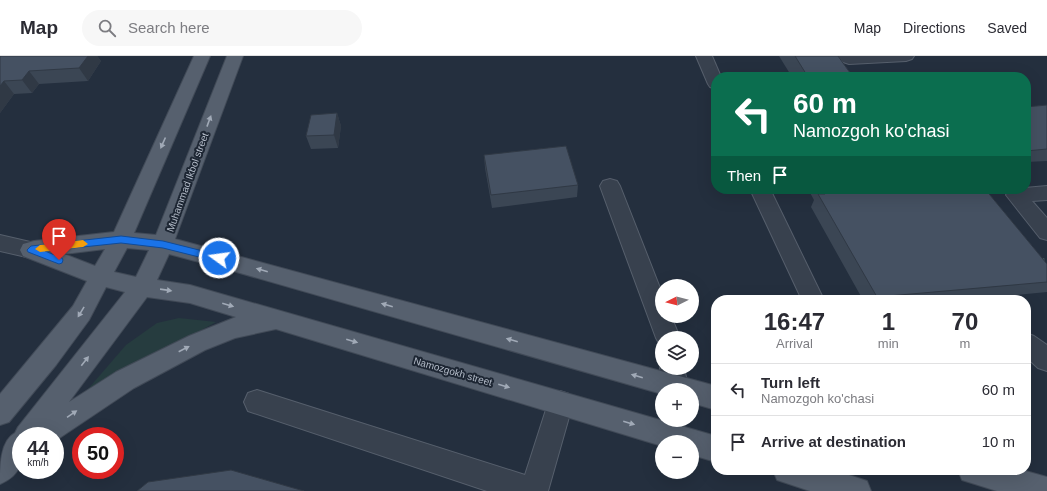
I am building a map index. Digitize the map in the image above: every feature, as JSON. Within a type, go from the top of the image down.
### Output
[{"type":"main road","points":[[0,413],[48,357],[81,313],[121,239],[202,56]]},
{"type":"main road","name":"Muhammad Ikbol street","points":[[34,427],[142,287],[163,244],[235,56]]},
{"type":"main road","points":[[31,250],[121,239],[163,244],[678,383]]},
{"type":"main road","name":"Namozgokh street","points":[[31,250],[100,277],[142,287],[190,294],[711,448]]},
{"type":"main road","points":[[53,427],[125,380],[197,343],[232,328],[277,319]]},
{"type":"main road","points":[[699,391],[711,396]]},
{"type":"main road","points":[[802,475],[845,489]]},
{"type":"main road","points":[[990,475],[1046,491]]},
{"type":"street","points":[[704,56],[711,72]]},
{"type":"street","points":[[846,56],[849,59],[906,56]]},
{"type":"street","points":[[610,186],[665,331]]},
{"type":"street","points":[[1047,193],[1016,195],[1047,232]]},
{"type":"street","points":[[762,194],[811,295]]},
{"type":"street","points":[[0,243],[31,250]]},
{"type":"street","points":[[1031,347],[1047,360]]},
{"type":"street","points":[[257,402],[529,491]]},
{"type":"street","points":[[534,491],[560,403]]},
{"type":"path","points":[[1036,260],[1047,259]]},
{"type":"green space","points":[[179,318],[216,322],[82,396],[126,345],[157,323]]},
{"type":"building","points":[[0,56],[88,56],[79,68],[29,71],[22,80],[4,81],[0,86]]},
{"type":"building","points":[[795,56],[838,56],[849,72],[805,72]]},
{"type":"building","points":[[1047,105],[1047,149],[1031,151],[1031,107]]},
{"type":"building","points":[[337,113],[334,135],[306,136],[311,115]]},
{"type":"building","points":[[566,146],[578,185],[491,195],[484,155]]},
{"type":"building","points":[[818,194],[989,194],[1047,264],[1047,282],[900,295],[876,295]]},
{"type":"building","points":[[231,470],[304,491],[137,491],[148,482]]},
{"type":"slow traffic","points":[[40,249],[83,244]]},
{"type":"route","points":[[59,260],[31,250],[121,239],[163,244],[219,258]]}]
